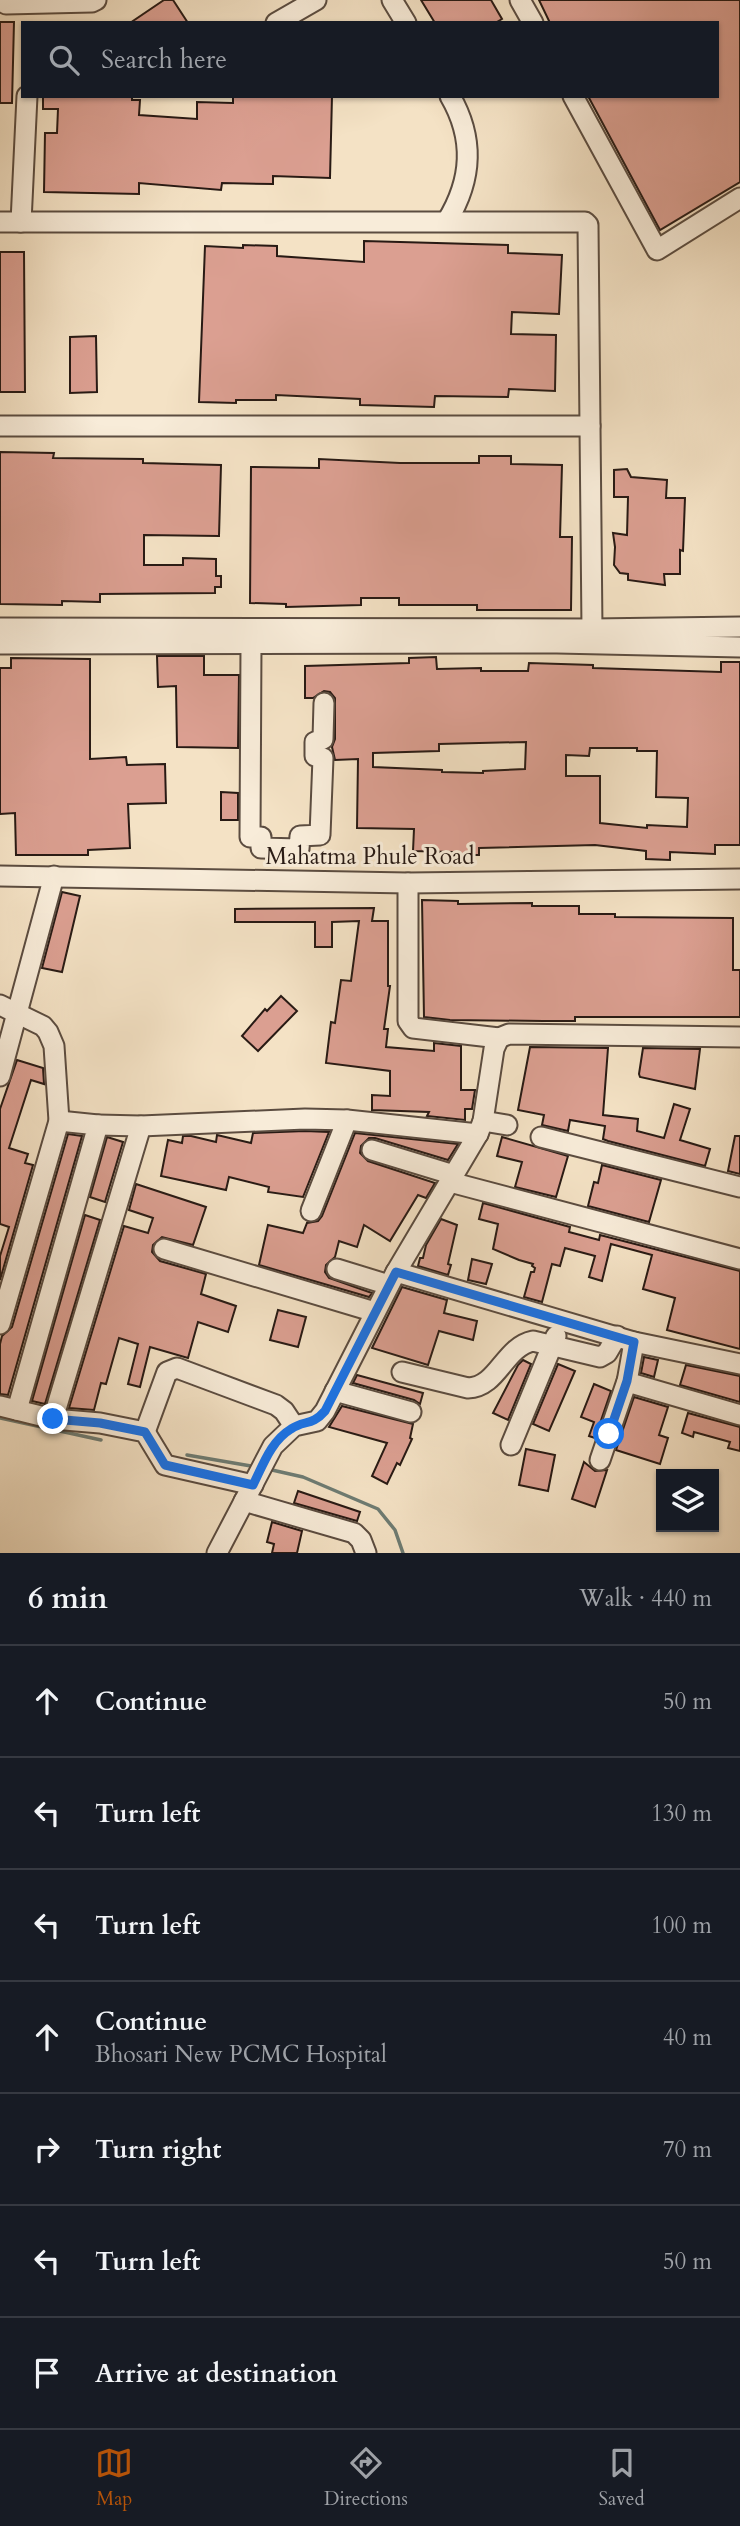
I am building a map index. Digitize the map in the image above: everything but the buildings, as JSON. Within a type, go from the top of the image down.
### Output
[{"type":"street","points":[[0,0],[6,4],[96,0]]},
{"type":"street","points":[[279,21],[316,0]]},
{"type":"street","points":[[392,0],[405,21]]},
{"type":"street","points":[[520,0],[532,21]]},
{"type":"street","points":[[21,222],[27,98]]},
{"type":"street","points":[[447,220],[458,202],[468,169],[465,134],[451,98]]},
{"type":"street","points":[[574,98],[657,250],[740,198]]},
{"type":"street","points":[[0,222],[583,221],[587,225],[592,629]]},
{"type":"street","points":[[0,426],[590,426]]},
{"type":"street","points":[[0,644],[102,636],[740,627]]},
{"type":"street","points":[[0,628],[251,645],[557,643],[740,646]]},
{"type":"street","points":[[251,645],[250,837],[261,837],[261,848],[299,849],[300,836],[320,835],[323,758],[315,756],[315,742],[323,739],[324,703]]},
{"type":"street","name":"Mahatma Phule Road","points":[[0,876],[408,883],[740,878]]},
{"type":"street","points":[[0,1076],[9,1009],[54,876]]},
{"type":"street","points":[[408,883],[408,1021],[413,1028],[499,1038],[509,1034],[740,1037]]},
{"type":"street","points":[[0,1324],[59,1121],[54,1046],[43,1026],[9,1009]]},
{"type":"street","points":[[217,1553],[273,1446],[294,1426],[317,1421],[325,1411],[393,1279],[481,1128],[494,1049],[499,1038]]},
{"type":"street","points":[[59,1121],[141,1126],[304,1119],[481,1128],[507,1125]]},
{"type":"street","points":[[311,1211],[346,1120]]},
{"type":"street","points":[[98,1125],[9,1408],[53,1419],[100,1423],[145,1432],[165,1465],[354,1533],[361,1540],[366,1553]]},
{"type":"street","points":[[53,1419],[141,1126]]},
{"type":"street","points":[[541,1137],[740,1187]]},
{"type":"street","points":[[372,1150],[452,1178],[740,1259]]},
{"type":"street","points":[[164,1249],[375,1312]]},
{"type":"street","points":[[337,1269],[393,1279],[625,1339],[740,1364]]},
{"type":"street","points":[[511,1445],[563,1321]]},
{"type":"street","points":[[402,1372],[478,1388],[486,1383],[514,1349],[523,1343],[533,1341],[600,1357],[625,1339]]},
{"type":"street","points":[[600,1460],[627,1381],[625,1339]]},
{"type":"street","points":[[145,1432],[167,1372],[177,1368],[276,1405],[284,1411],[294,1426]]},
{"type":"street","points":[[627,1381],[740,1415]]},
{"type":"street","points":[[335,1391],[411,1412]]},
{"type":"waterway","points":[[0,1418],[101,1440]]},
{"type":"waterway","points":[[187,1455],[251,1466]]},
{"type":"waterway","points":[[272,1470],[303,1477],[378,1509],[395,1530],[403,1553]]},
{"type":"route","points":[[53,1419],[100,1423],[145,1432],[165,1465],[253,1485],[273,1446],[282,1435],[294,1426],[317,1421],[325,1411],[396,1272],[634,1342],[627,1381],[609,1434]]}]
